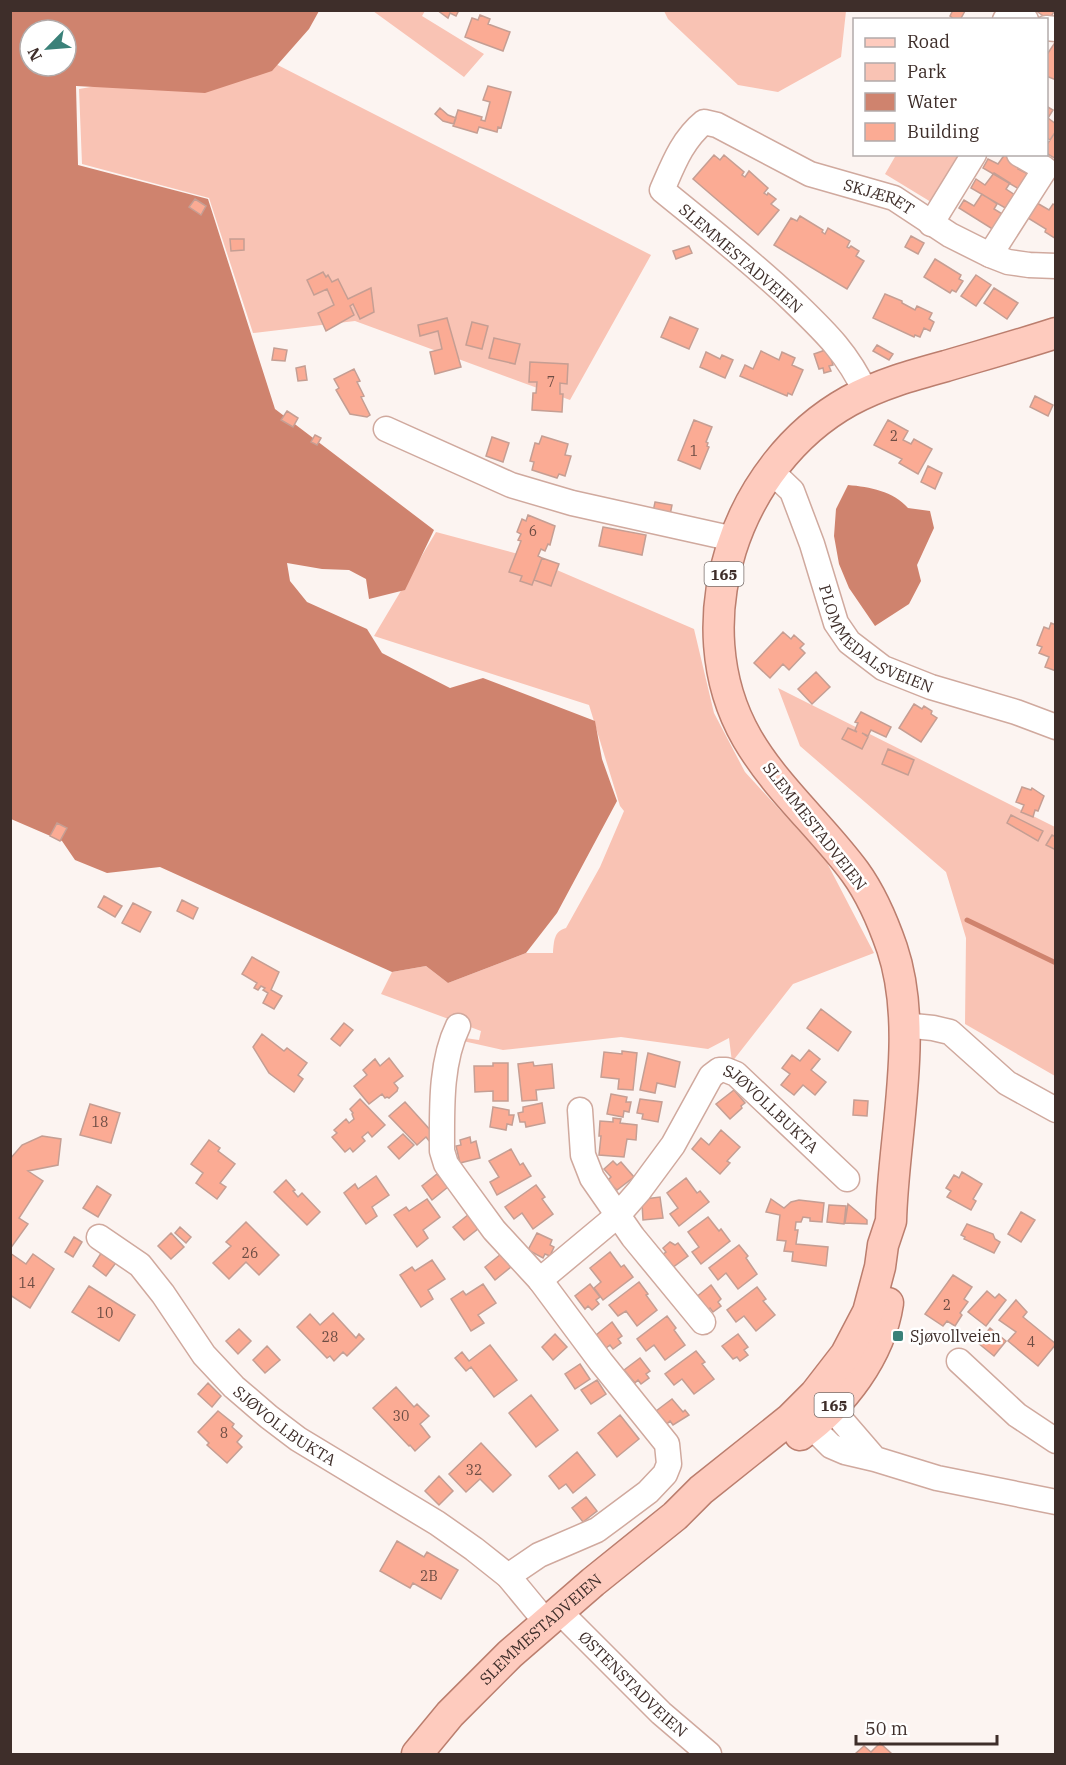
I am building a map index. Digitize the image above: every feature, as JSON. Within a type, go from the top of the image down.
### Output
[{"type":"main road","name":"SLEMMESTADVEIEN","points":[[417,1755],[450,1714],[552,1617],[675,1516],[707,1499],[816,1413],[863,1322],[875,1288],[883,1245],[890,1225],[901,1111],[904,1041],[901,988],[896,959],[876,908],[855,872],[764,763],[747,737],[730,697],[721,655],[719,621],[721,588],[734,539],[752,501],[771,471],[793,446],[825,417],[866,393],[903,378],[1056,333]]},
{"type":"street","points":[[1006,18],[1010,12],[1022,18]]},
{"type":"street","name":"SKJÆRET","points":[[704,122],[717,125],[810,174],[894,198],[932,224],[990,255],[1008,262],[1056,266]]},
{"type":"street","name":"SLEMMESTADVEIEN","points":[[704,122],[692,132],[678,154],[662,190],[771,280],[837,344],[866,393]]},
{"type":"street","points":[[932,224],[973,156]]},
{"type":"street","points":[[990,255],[1045,169],[1022,156]]},
{"type":"street","points":[[386,429],[511,485],[572,503],[734,539]]},
{"type":"street","name":"PLOMMEDALSVEIEN","points":[[771,471],[792,491],[812,544],[836,623],[849,642],[884,668],[922,684],[1016,712],[1056,727]]},
{"type":"street","points":[[903,1025],[950,1032],[1007,1083],[1056,1110]]},
{"type":"street","points":[[458,1026],[452,1039],[447,1064],[442,1129],[443,1156],[494,1230],[540,1280],[601,1362],[667,1444],[669,1464],[665,1474],[648,1492],[597,1530],[538,1555],[508,1576]]},
{"type":"street","name":"SJØVOLLBUKTA","points":[[540,1280],[618,1215],[673,1145],[708,1079],[719,1070],[736,1074],[847,1179]]},
{"type":"street","points":[[580,1110],[586,1167],[618,1215],[703,1322]]},
{"type":"street","name":"SJØVOLLBUKTA","points":[[99,1237],[140,1265],[163,1294],[204,1355],[234,1387],[269,1417],[298,1439],[437,1523],[508,1576],[552,1617]]},
{"type":"street","points":[[959,1361],[1017,1415],[1056,1441]]},
{"type":"street","points":[[816,1413],[821,1438],[831,1446],[845,1452],[937,1478],[1056,1502]]},
{"type":"street","name":"ØSTENSTADVEIEN","points":[[552,1617],[708,1755]]},
{"type":"green space","points":[[373,11],[425,11],[422,16],[484,54],[464,77]]},
{"type":"green space","points":[[664,11],[846,11],[841,57],[778,92],[738,85],[668,19]]},
{"type":"green space","points":[[256,54],[651,255],[570,400],[355,321],[253,333],[209,198],[82,164],[79,89],[251,59]]},
{"type":"green space","points":[[895,156],[958,156],[931,202],[885,174]]},
{"type":"green space","points":[[436,532],[522,555],[694,629],[714,713],[745,772],[825,859],[874,953],[793,984],[732,1062],[729,1038],[708,1049],[621,1037],[503,1050],[463,1041],[465,1038],[479,1040],[481,1031],[381,994],[392,972],[426,966],[448,983],[526,953],[553,953],[557,934],[566,928],[600,867],[624,811],[620,806],[589,705],[374,636]]},
{"type":"green space","points":[[778,688],[1055,827],[1055,1076],[965,1024],[966,938],[946,872],[800,746]]},
{"type":"water","points":[[11,11],[319,11],[309,29],[272,71],[205,93],[76,86],[78,165],[208,199],[275,409],[434,530],[405,590],[369,599],[366,579],[349,570],[322,569],[287,563],[290,581],[307,602],[367,629],[382,653],[450,688],[483,678],[595,721],[602,759],[617,801],[557,913],[526,953],[448,983],[426,966],[392,972],[160,867],[107,873],[75,860],[62,841],[11,819]]},
{"type":"water","points":[[848,485],[881,491],[902,502],[908,508],[930,511],[934,528],[917,565],[921,581],[909,604],[875,626],[849,588],[839,564],[834,536],[836,509]]},
{"type":"building","points":[[437,10],[459,10],[456,16],[450,13],[448,18]]},
{"type":"building","points":[[953,10],[965,11],[961,18],[950,16]]},
{"type":"building","points":[[1035,10],[1055,10],[1049,20]]},
{"type":"building","points":[[480,15],[490,19],[488,24],[510,32],[503,51],[465,37],[472,18],[478,20]]},
{"type":"building","points":[[1056,41],[1056,80],[1048,77],[1048,53]]},
{"type":"building","points":[[488,86],[511,92],[501,128],[498,127],[497,132],[479,127],[477,133],[453,126],[458,110],[482,117],[481,120],[485,121],[490,102],[483,100]]},
{"type":"building","points":[[1048,107],[1053,110],[1048,118]]},
{"type":"building","points":[[440,108],[456,118],[454,124],[443,121],[435,114]]},
{"type":"building","points":[[1048,118],[1056,124],[1056,131],[1050,140],[1048,138]]},
{"type":"building","points":[[1056,131],[1056,159],[1048,154],[1048,143]]},
{"type":"building","points":[[714,155],[720,160],[724,155],[744,172],[742,175],[745,177],[749,171],[768,188],[764,193],[776,199],[771,204],[779,210],[758,235],[693,179]]},
{"type":"building","points":[[1004,156],[1013,156],[1022,162],[1018,169],[1028,174],[1019,189],[983,168],[988,159],[998,164]]},
{"type":"building","points":[[994,173],[1010,183],[1006,189],[1015,195],[1007,209],[971,188],[976,179],[985,185]]},
{"type":"building","points":[[982,194],[997,204],[994,209],[1004,215],[994,230],[959,208],[964,200],[974,206]]},
{"type":"building","points":[[195,199],[206,206],[201,215],[189,207]]},
{"type":"building","points":[[1037,203],[1049,210],[1053,204],[1056,206],[1056,239],[1045,232],[1046,229],[1028,218]]},
{"type":"building","points":[[800,216],[823,230],[825,234],[828,228],[850,241],[847,247],[851,246],[859,251],[856,256],[864,261],[847,289],[774,245],[791,218],[797,221]]},
{"type":"building","points":[[911,236],[924,243],[918,254],[905,247]]},
{"type":"building","points":[[230,239],[244,239],[244,250],[231,251]]},
{"type":"building","points":[[689,246],[692,253],[676,259],[673,251]]},
{"type":"building","points":[[935,259],[961,275],[959,279],[963,281],[956,292],[952,290],[950,293],[924,277]]},
{"type":"building","points":[[323,272],[332,282],[338,279],[348,299],[371,288],[374,312],[360,319],[353,304],[350,306],[354,315],[326,331],[318,313],[334,305],[327,289],[314,295],[307,280]]},
{"type":"building","points":[[976,275],[991,285],[976,306],[961,296]]},
{"type":"building","points":[[994,288],[1018,303],[1007,319],[984,303]]},
{"type":"building","points":[[885,294],[902,301],[915,310],[917,306],[932,313],[929,319],[934,322],[930,331],[924,328],[920,337],[915,335],[914,337],[873,318]]},
{"type":"building","points":[[670,317],[698,329],[689,349],[661,337]]},
{"type":"building","points":[[447,318],[461,367],[435,374],[430,352],[442,349],[438,331],[420,336],[418,325]]},
{"type":"building","points":[[472,322],[488,326],[482,349],[466,345]]},
{"type":"building","points":[[494,338],[520,344],[515,364],[489,358]]},
{"type":"building","points":[[877,345],[893,354],[889,360],[873,351]]},
{"type":"building","points":[[274,348],[287,350],[285,361],[272,360]]},
{"type":"building","points":[[828,349],[833,365],[829,366],[831,371],[824,373],[823,368],[819,369],[814,354]]},
{"type":"building","points":[[761,351],[779,360],[782,352],[795,358],[792,365],[803,370],[792,395],[788,393],[787,396],[740,376],[745,365],[753,369]]},
{"type":"building","points":[[706,352],[720,359],[722,355],[733,360],[725,378],[700,367]]},
{"type":"building","points":[[530,362],[568,364],[567,384],[560,383],[560,394],[563,394],[562,412],[532,410],[533,393],[536,393],[537,382],[529,382]]},
{"type":"building","points":[[305,366],[307,380],[298,381],[296,368]]},
{"type":"building","points":[[354,369],[364,396],[361,397],[370,415],[367,417],[350,414],[336,390],[339,388],[334,379]]},
{"type":"building","points":[[1035,396],[1053,405],[1048,416],[1030,407]]},
{"type":"building","points":[[287,411],[298,418],[293,427],[281,420]]},
{"type":"building","points":[[694,420],[712,427],[706,442],[709,447],[700,469],[678,460]]},
{"type":"building","points":[[888,420],[908,431],[903,440],[911,444],[914,439],[932,449],[918,474],[899,463],[902,459],[874,445]]},
{"type":"building","points":[[315,435],[321,438],[317,445],[311,442]]},
{"type":"building","points":[[542,436],[568,444],[565,455],[571,456],[565,476],[559,474],[557,478],[532,470],[534,462],[530,461],[535,443],[539,444]]},
{"type":"building","points":[[492,437],[509,443],[503,462],[486,456]]},
{"type":"building","points":[[928,466],[942,473],[935,489],[921,482]]},
{"type":"building","points":[[655,502],[672,505],[670,515],[653,512]]},
{"type":"building","points":[[528,515],[555,526],[550,545],[548,544],[545,551],[541,549],[538,556],[542,558],[532,585],[520,581],[522,576],[509,572],[521,541],[518,540],[521,534],[517,532],[522,519],[526,521]]},
{"type":"building","points":[[603,527],[646,535],[642,555],[599,546]]},
{"type":"building","points":[[542,558],[559,564],[551,586],[534,580]]},
{"type":"building","points":[[1051,623],[1056,625],[1056,671],[1045,667],[1049,657],[1039,653],[1042,647],[1037,645],[1044,627],[1049,629]]},
{"type":"building","points":[[783,632],[791,639],[794,635],[804,644],[800,648],[805,653],[789,670],[783,664],[770,678],[754,663]]},
{"type":"building","points":[[816,672],[830,687],[812,704],[798,689]]},
{"type":"building","points":[[914,704],[922,709],[924,706],[937,718],[921,742],[899,728]]},
{"type":"building","points":[[861,712],[891,727],[886,737],[871,730],[868,736],[862,733],[868,737],[862,749],[842,739],[848,728],[857,732],[855,730],[858,723],[855,722]]},
{"type":"building","points":[[888,749],[914,760],[908,775],[882,764]]},
{"type":"building","points":[[1022,787],[1031,790],[1032,788],[1044,796],[1033,817],[1021,812],[1024,805],[1016,802]]},
{"type":"building","points":[[1011,815],[1043,831],[1038,841],[1007,823]]},
{"type":"building","points":[[57,823],[67,828],[60,841],[50,836]]},
{"type":"building","points":[[1052,835],[1056,837],[1056,850],[1046,845]]},
{"type":"building","points":[[104,896],[122,906],[115,917],[98,907]]},
{"type":"building","points":[[182,900],[198,908],[193,919],[177,911]]},
{"type":"building","points":[[133,903],[151,912],[140,932],[122,923]]},
{"type":"building","points":[[252,957],[279,972],[271,990],[282,996],[274,1009],[263,1003],[268,993],[263,990],[265,988],[261,986],[258,990],[254,988],[257,983],[242,974]]},
{"type":"building","points":[[821,1009],[851,1032],[838,1051],[807,1028]]},
{"type":"building","points":[[344,1023],[353,1030],[340,1046],[331,1039]]},
{"type":"building","points":[[262,1034],[284,1051],[287,1048],[307,1063],[298,1075],[303,1079],[294,1092],[269,1073],[253,1047]]},
{"type":"building","points":[[809,1050],[820,1059],[811,1070],[826,1082],[815,1095],[803,1085],[794,1095],[781,1085],[790,1074],[782,1068],[792,1055],[800,1061]]},
{"type":"building","points":[[622,1051],[637,1053],[633,1090],[618,1089],[619,1079],[601,1077],[604,1052],[622,1054]]},
{"type":"building","points":[[648,1053],[680,1062],[675,1087],[657,1083],[655,1093],[640,1090]]},
{"type":"building","points":[[389,1058],[403,1076],[394,1083],[398,1088],[397,1091],[389,1098],[385,1098],[382,1094],[369,1104],[354,1086],[367,1075],[363,1070],[375,1059],[380,1066]]},
{"type":"building","points":[[533,1062],[534,1066],[552,1064],[554,1088],[536,1090],[537,1100],[522,1101],[518,1064]]},
{"type":"building","points":[[493,1063],[508,1063],[508,1101],[493,1101],[493,1091],[475,1092],[474,1066],[493,1066]]},
{"type":"building","points":[[734,1090],[745,1103],[730,1119],[716,1104]]},
{"type":"building","points":[[611,1094],[627,1097],[626,1102],[631,1102],[629,1112],[624,1111],[623,1117],[607,1114]]},
{"type":"building","points":[[360,1099],[385,1125],[372,1137],[368,1132],[362,1137],[365,1141],[353,1152],[350,1148],[345,1152],[332,1137],[337,1133],[334,1130],[346,1119],[349,1123],[354,1119],[350,1109]]},
{"type":"building","points":[[640,1099],[662,1102],[658,1122],[642,1119],[643,1114],[637,1113]]},
{"type":"building","points":[[854,1100],[868,1101],[867,1116],[853,1115]]},
{"type":"building","points":[[405,1102],[432,1132],[435,1138],[430,1142],[426,1137],[417,1145],[389,1116]]},
{"type":"building","points":[[542,1103],[545,1123],[526,1127],[525,1122],[520,1122],[518,1113],[523,1112],[523,1107]]},
{"type":"building","points":[[90,1104],[120,1113],[111,1143],[80,1135]]},
{"type":"building","points":[[493,1107],[509,1110],[509,1115],[514,1115],[512,1125],[507,1124],[506,1130],[490,1127]]},
{"type":"building","points":[[613,1118],[621,1119],[620,1123],[637,1125],[636,1140],[627,1139],[624,1157],[599,1155],[600,1121],[613,1122]]},
{"type":"building","points":[[721,1130],[740,1147],[727,1161],[730,1163],[720,1174],[692,1149],[701,1138],[709,1145]]},
{"type":"building","points":[[403,1134],[414,1145],[399,1159],[388,1147]]},
{"type":"building","points":[[42,1136],[61,1139],[58,1165],[28,1171],[43,1181],[19,1218],[28,1224],[10,1249],[10,1159],[22,1145]]},
{"type":"building","points":[[470,1137],[471,1143],[476,1141],[480,1158],[460,1163],[456,1146],[461,1145],[460,1140]]},
{"type":"building","points":[[209,1140],[220,1148],[218,1151],[235,1164],[220,1183],[226,1187],[217,1199],[196,1183],[203,1173],[191,1164]]},
{"type":"building","points":[[511,1149],[520,1165],[523,1163],[531,1176],[497,1195],[490,1182],[499,1177],[489,1161]]},
{"type":"building","points":[[613,1161],[617,1165],[621,1162],[634,1177],[617,1190],[607,1181],[611,1177],[604,1169]]},
{"type":"building","points":[[962,1172],[982,1184],[973,1199],[976,1201],[971,1210],[947,1197],[951,1191],[946,1188],[954,1175],[959,1178]]},
{"type":"building","points":[[437,1174],[448,1187],[432,1200],[422,1186]]},
{"type":"building","points":[[376,1176],[389,1195],[372,1207],[377,1216],[366,1224],[344,1193],[355,1184],[358,1189]]},
{"type":"building","points":[[686,1178],[697,1193],[700,1191],[709,1202],[679,1226],[670,1214],[678,1208],[667,1193]]},
{"type":"building","points":[[286,1180],[298,1197],[302,1193],[320,1212],[307,1225],[274,1192]]},
{"type":"building","points":[[536,1185],[545,1197],[542,1199],[553,1214],[533,1229],[522,1213],[514,1219],[505,1207]]},
{"type":"building","points":[[97,1186],[111,1195],[98,1217],[83,1208]]},
{"type":"building","points":[[660,1197],[663,1218],[643,1220],[642,1203],[645,1203],[645,1199]]},
{"type":"building","points":[[427,1199],[440,1217],[423,1230],[428,1238],[417,1247],[394,1215],[406,1207],[409,1211]]},
{"type":"building","points":[[771,1199],[784,1208],[791,1202],[799,1200],[824,1203],[822,1222],[810,1221],[810,1218],[803,1217],[801,1222],[796,1222],[795,1230],[798,1230],[796,1244],[828,1247],[826,1266],[792,1261],[793,1252],[784,1251],[786,1241],[777,1240],[780,1215],[766,1212]]},
{"type":"building","points":[[848,1204],[867,1220],[867,1224],[845,1223]]},
{"type":"building","points":[[829,1205],[846,1206],[844,1224],[827,1222]]},
{"type":"building","points":[[1021,1212],[1035,1220],[1021,1242],[1008,1234]]},
{"type":"building","points":[[469,1214],[479,1228],[464,1240],[453,1227]]},
{"type":"building","points":[[708,1217],[730,1241],[701,1264],[692,1252],[699,1247],[688,1232]]},
{"type":"building","points":[[246,1222],[279,1255],[259,1275],[246,1262],[229,1279],[213,1263],[231,1246],[226,1242]]},
{"type":"building","points":[[967,1224],[993,1234],[1000,1242],[994,1253],[964,1239],[965,1237],[961,1235]]},
{"type":"building","points":[[180,1227],[191,1237],[186,1243],[175,1233]]},
{"type":"building","points":[[171,1233],[184,1247],[171,1259],[158,1246]]},
{"type":"building","points":[[537,1233],[552,1240],[550,1245],[554,1247],[550,1256],[545,1254],[543,1258],[528,1250]]},
{"type":"building","points":[[74,1237],[82,1242],[73,1257],[65,1252]]},
{"type":"building","points":[[670,1242],[675,1245],[678,1243],[688,1256],[672,1268],[662,1255],[666,1252],[663,1248]]},
{"type":"building","points":[[739,1245],[748,1256],[746,1258],[757,1274],[738,1289],[726,1273],[718,1280],[709,1268]]},
{"type":"building","points":[[103,1250],[118,1260],[106,1276],[93,1266]]},
{"type":"building","points":[[610,1252],[621,1267],[624,1265],[633,1277],[603,1300],[594,1288],[601,1282],[590,1268]]},
{"type":"building","points":[[10,1253],[26,1264],[33,1254],[54,1269],[30,1308],[10,1295]]},
{"type":"building","points":[[501,1254],[511,1267],[495,1280],[485,1267]]},
{"type":"building","points":[[432,1260],[445,1279],[428,1290],[433,1299],[421,1307],[400,1275],[412,1267],[415,1271]]},
{"type":"building","points":[[953,1275],[972,1287],[964,1299],[968,1302],[955,1326],[947,1321],[943,1326],[925,1314]]},
{"type":"building","points":[[639,1282],[657,1310],[637,1326],[626,1311],[618,1316],[609,1305]]},
{"type":"building","points":[[483,1284],[496,1303],[478,1315],[484,1323],[471,1331],[451,1299],[463,1291],[466,1295]]},
{"type":"building","points":[[590,1284],[600,1297],[596,1300],[599,1304],[592,1310],[588,1306],[585,1309],[575,1296]]},
{"type":"building","points":[[711,1285],[721,1299],[718,1302],[721,1306],[713,1312],[710,1308],[706,1311],[695,1298]]},
{"type":"building","points":[[89,1286],[135,1315],[119,1341],[72,1312]]},
{"type":"building","points":[[757,1287],[766,1299],[763,1301],[775,1315],[756,1331],[744,1316],[736,1322],[727,1310]]},
{"type":"building","points":[[987,1291],[995,1298],[999,1294],[1006,1300],[986,1326],[968,1312]]},
{"type":"building","points":[[1016,1300],[1027,1312],[1023,1317],[1056,1344],[1038,1366],[1008,1341],[1016,1332],[999,1320]]},
{"type":"building","points":[[333,1313],[356,1338],[359,1334],[364,1339],[347,1356],[343,1352],[334,1361],[330,1356],[327,1358],[297,1327],[310,1314],[320,1325]]},
{"type":"building","points":[[667,1316],[685,1345],[665,1360],[654,1345],[646,1351],[637,1339]]},
{"type":"building","points":[[612,1322],[622,1336],[618,1339],[621,1343],[613,1349],[610,1345],[606,1348],[596,1335]]},
{"type":"building","points":[[990,1328],[1006,1341],[994,1356],[978,1343]]},
{"type":"building","points":[[239,1329],[251,1341],[238,1354],[226,1341]]},
{"type":"building","points":[[555,1334],[567,1347],[553,1360],[542,1347]]},
{"type":"building","points":[[738,1334],[748,1347],[744,1350],[748,1355],[740,1361],[737,1357],[733,1359],[722,1346]]},
{"type":"building","points":[[490,1345],[517,1380],[494,1397],[471,1367],[466,1371],[455,1358],[462,1352],[469,1361]]},
{"type":"building","points":[[267,1346],[280,1360],[265,1373],[253,1360]]},
{"type":"building","points":[[696,1351],[705,1362],[702,1364],[714,1379],[694,1394],[682,1379],[674,1385],[665,1374]]},
{"type":"building","points":[[640,1358],[650,1371],[646,1374],[649,1378],[641,1384],[638,1380],[635,1383],[624,1370]]},
{"type":"building","points":[[580,1364],[590,1379],[575,1389],[565,1374]]},
{"type":"building","points":[[597,1380],[606,1394],[591,1404],[581,1390]]},
{"type":"building","points":[[208,1383],[221,1396],[212,1407],[198,1394]]},
{"type":"building","points":[[396,1387],[414,1407],[417,1404],[429,1416],[420,1424],[430,1437],[415,1451],[373,1408]]},
{"type":"building","points":[[531,1395],[558,1430],[536,1447],[509,1413]]},
{"type":"building","points":[[672,1399],[683,1412],[685,1410],[689,1415],[673,1425],[670,1421],[667,1424],[656,1411]]},
{"type":"building","points":[[218,1411],[234,1424],[232,1427],[242,1436],[237,1442],[242,1447],[227,1463],[207,1445],[209,1443],[198,1432]]},
{"type":"building","points":[[620,1415],[639,1439],[617,1457],[598,1433]]},
{"type":"building","points":[[481,1443],[511,1475],[493,1492],[480,1479],[466,1492],[449,1474]]},
{"type":"building","points":[[577,1452],[595,1475],[573,1493],[566,1484],[559,1489],[549,1476]]},
{"type":"building","points":[[439,1476],[453,1491],[439,1505],[425,1491]]},
{"type":"building","points":[[586,1497],[597,1511],[583,1522],[572,1508]]},
{"type":"building","points":[[397,1541],[424,1557],[427,1552],[458,1570],[441,1599],[413,1583],[410,1588],[380,1571]]},
{"type":"building","points":[[880,1743],[892,1754],[855,1754],[864,1746],[871,1752]]},
{"type":"waterway","points":[[967,920],[1056,963]]},
{"type":"place","name":"Sjøvollveien","points":[[898,1336]]}]
